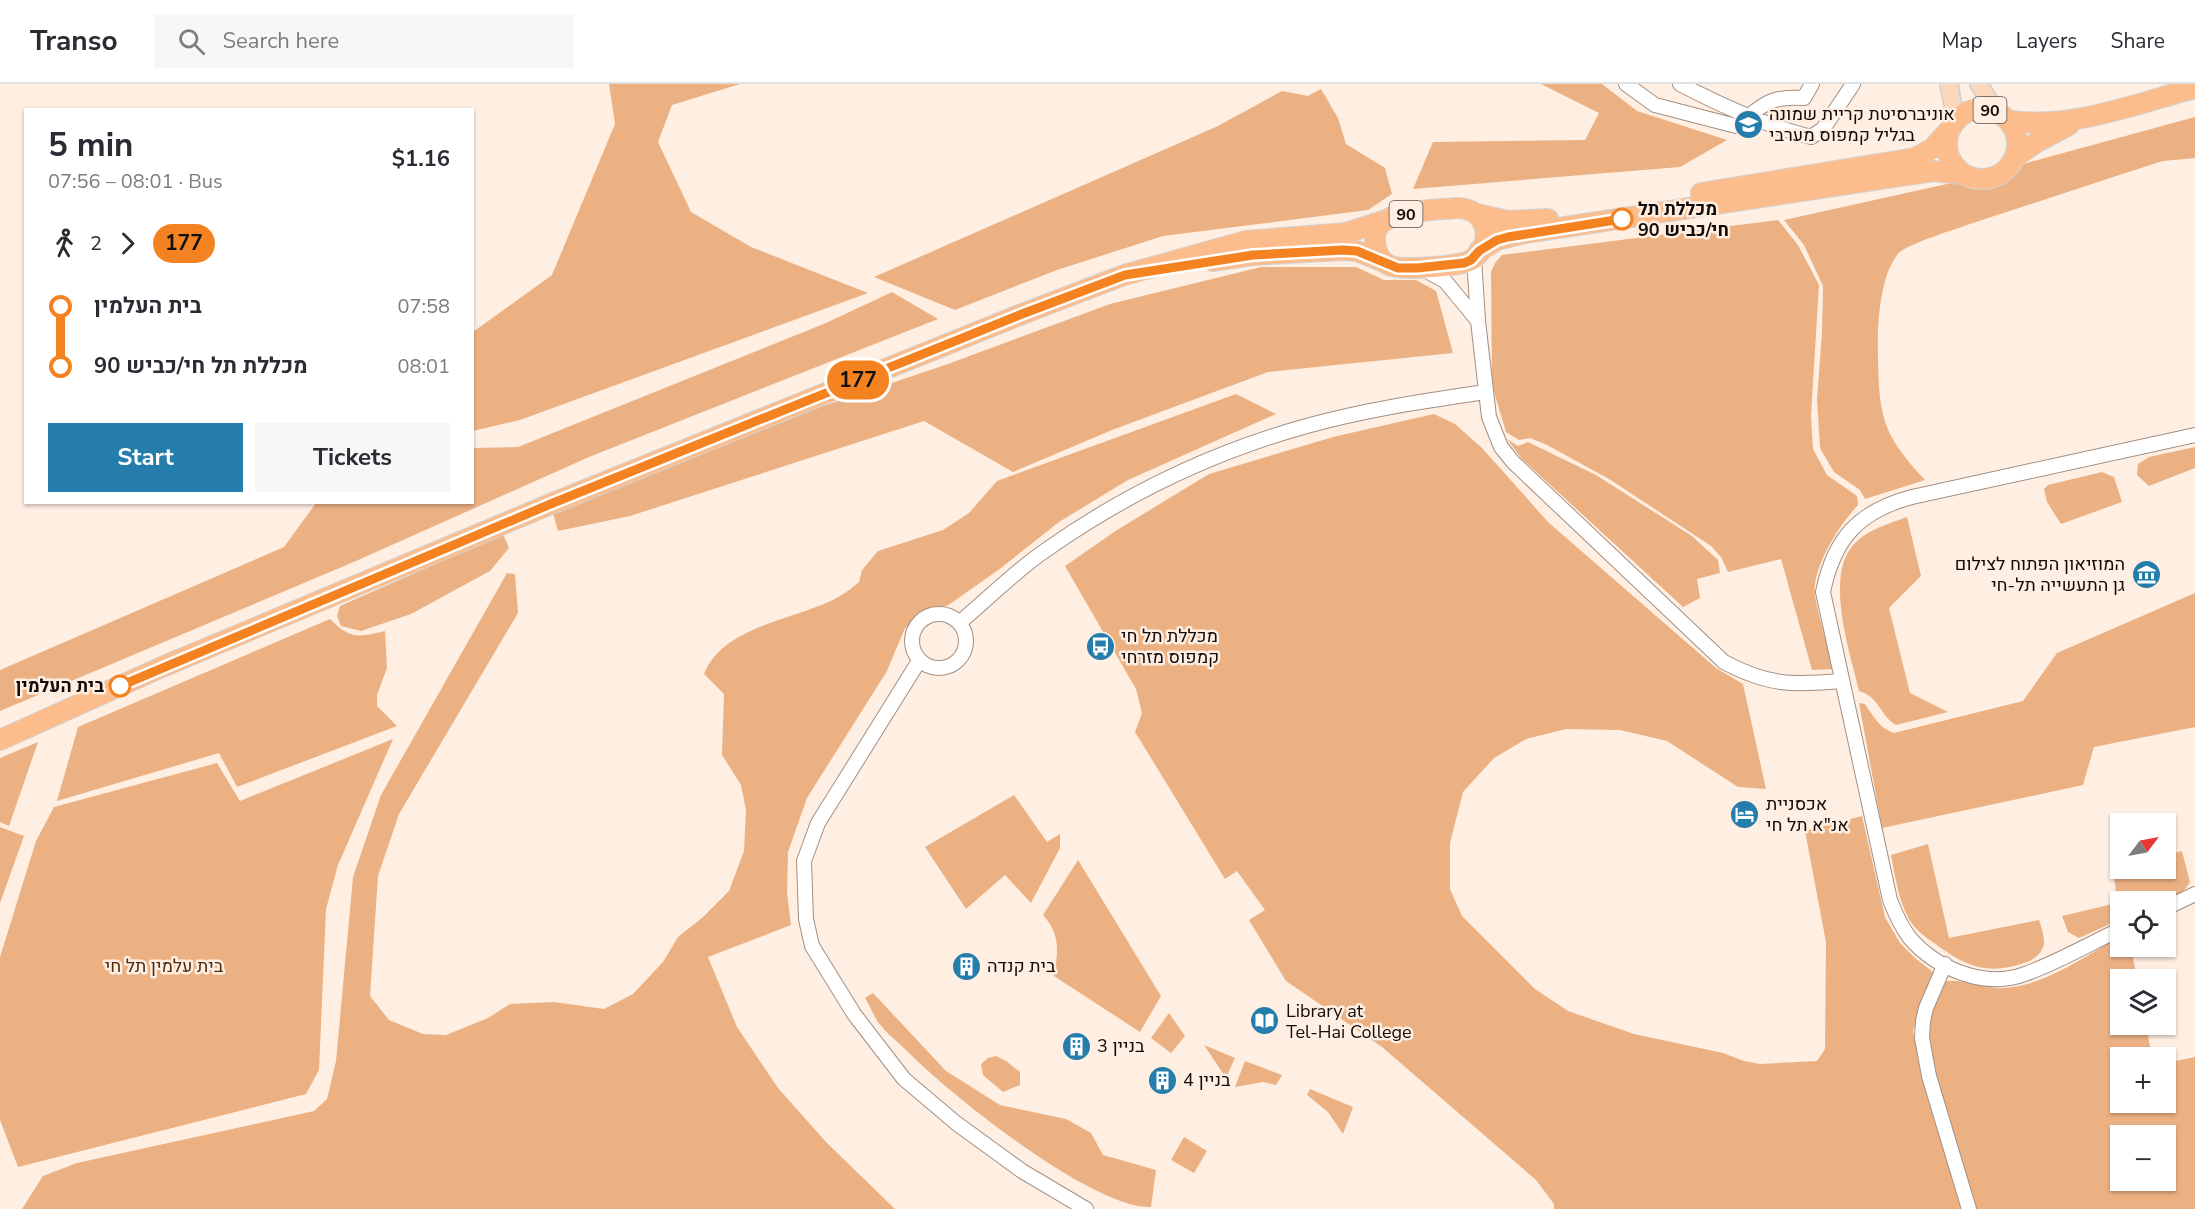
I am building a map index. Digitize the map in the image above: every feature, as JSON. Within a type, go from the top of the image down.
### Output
[{"type":"highway","name":"90","points":[[0,740],[162,667],[553,503],[1022,314],[1125,275],[1246,241],[1346,234],[1401,214],[1456,208],[1470,209],[1477,214],[1508,221],[1544,219],[1915,158],[1933,148],[1961,115],[1972,110],[1983,108],[2002,116],[2047,124],[2083,118],[2195,88]]},
{"type":"highway","name":"90","points":[[1125,275],[1253,255],[1343,250],[1357,251],[1398,268],[1464,263],[1497,240],[1525,233],[1933,171],[1985,179],[2006,170],[2014,157],[2017,140],[2002,116]]},
{"type":"highway","name":"90","points":[[2014,157],[2043,138],[2083,118]]},
{"type":"highway","name":"90","points":[[1951,127],[1947,148],[1949,157],[1954,166],[1963,174]]},
{"type":"highway","points":[[1477,214],[1486,232],[1484,245],[1477,255]]},
{"type":"highway","name":"90","points":[[1383,221],[1375,233],[1375,242],[1379,256],[1384,262]]},
{"type":"main road","points":[[1949,84],[1953,106],[1951,127]]},
{"type":"main road","points":[[1979,84],[2002,116]]},
{"type":"street","points":[[1626,84],[1655,105],[1736,126],[1766,102],[1782,97],[1804,98],[1812,84]]},
{"type":"street","points":[[1680,84],[1715,102],[1782,129],[1811,137],[1823,129],[1853,84]]},
{"type":"street","points":[[1477,255],[1478,321],[1489,417],[1501,447],[1513,462],[1724,662],[1746,674],[1766,680],[1805,684],[1842,681]]},
{"type":"street","points":[[1420,267],[1445,281],[1478,321]]},
{"type":"street","points":[[959,623],[1044,551],[1124,500],[1189,467],[1250,443],[1304,426],[1425,401],[1485,392]]},
{"type":"street","points":[[2110,934],[2025,975],[1988,979],[1955,970],[1921,948],[1910,936],[1890,900],[1822,592],[1833,555],[1851,529],[1879,508],[1904,499],[2195,435]]},
{"type":"street","points":[[938,614],[946,615],[959,623],[966,638],[966,646],[959,660],[945,669],[935,669],[919,661],[914,654],[911,639],[917,624],[923,619],[938,614]]},
{"type":"street","points":[[919,661],[818,823],[804,861],[806,919],[812,946],[854,1014],[904,1079],[956,1123],[1022,1171],[1086,1209]]},
{"type":"street","points":[[2176,903],[2195,894]]},
{"type":"street","points":[[1945,964],[1926,1008],[1922,1038],[1929,1076],[1969,1209]]},
{"type":"green space","points":[[609,84],[740,84],[672,105],[658,142],[691,212],[751,247],[868,293],[520,420],[474,431],[474,331],[552,275],[615,124]]},
{"type":"green space","points":[[1541,84],[1602,84],[1637,111],[1727,140],[1680,167],[1413,189],[1433,142],[1585,140],[1599,113]]},
{"type":"green space","points":[[1321,89],[1338,118],[1346,144],[1385,168],[1392,194],[1368,210],[1163,236],[1057,270],[955,310],[874,277],[1218,126],[1282,91],[1308,96]]},
{"type":"green space","points":[[2195,117],[2195,158],[2163,161],[2118,175],[1938,235],[1911,246],[1897,255],[1886,277],[1880,304],[1878,345],[1880,395],[1886,424],[1892,437],[1925,480],[1865,499],[1860,490],[1834,472],[1820,448],[1817,399],[1823,286],[1804,245],[1784,220],[1956,182],[1988,183],[2019,165]]},
{"type":"green space","points":[[1778,220],[1798,245],[1819,285],[1811,416],[1813,449],[1827,475],[1857,496],[1858,505],[1828,548],[1817,573],[1815,585],[1821,623],[1834,669],[1812,670],[1781,559],[1728,572],[1721,557],[1711,546],[1609,479],[1547,445],[1530,438],[1519,440],[1506,432],[1492,385],[1491,272],[1502,255]]},
{"type":"green space","points":[[1261,267],[1356,267],[1384,280],[1416,280],[1436,291],[1453,353],[1268,372],[1112,430],[1013,472],[924,421],[630,516],[558,531],[552,509],[755,429],[948,364],[1110,304]]},
{"type":"green space","points":[[892,292],[938,319],[589,457],[356,561],[0,711],[0,670],[284,547],[315,504],[474,504],[474,448],[518,447],[826,323]]},
{"type":"green space","points":[[1236,394],[1276,414],[1128,480],[1059,522],[1001,568],[950,604],[905,628],[887,671],[807,798],[788,852],[787,893],[791,925],[708,957],[737,1027],[778,1088],[826,1142],[895,1209],[22,1209],[43,1176],[77,1163],[314,1111],[327,1099],[336,1061],[353,877],[381,795],[507,573],[515,574],[518,613],[399,814],[378,876],[370,996],[389,1020],[423,1034],[446,1035],[488,1018],[510,1004],[554,1002],[604,1009],[633,994],[663,962],[678,937],[703,917],[729,891],[744,851],[746,810],[741,785],[722,755],[724,694],[704,674],[714,657],[728,644],[764,625],[823,604],[843,594],[859,582],[862,570],[878,551],[943,530],[969,513],[997,481]]},
{"type":"green space","points":[[1434,414],[1455,424],[1482,448],[1548,522],[1716,668],[1743,684],[1766,789],[1738,787],[1667,741],[1620,730],[1566,729],[1526,739],[1494,758],[1463,792],[1450,843],[1450,889],[1462,916],[1535,989],[1568,1011],[1634,1034],[1723,1053],[1744,1061],[1760,1064],[1817,1061],[1825,1049],[1826,942],[1805,831],[1862,816],[1885,917],[1900,943],[1933,972],[1913,1031],[1962,1209],[1554,1209],[1554,1204],[1536,1180],[1382,1047],[1286,981],[1249,920],[1265,910],[1237,871],[1225,879],[1135,732],[1142,713],[1136,689],[1065,566],[1117,530],[1209,474],[1333,437]]},
{"type":"green space","points":[[1507,439],[1518,446],[1528,442],[1596,475],[1692,536],[1718,560],[1720,573],[1697,579],[1700,598],[1683,607],[1521,458]]},
{"type":"green space","points":[[2195,447],[2195,468],[2149,486],[2137,475],[2138,464],[2149,457]]},
{"type":"green space","points":[[2102,472],[2114,477],[2122,502],[2061,524],[2047,502],[2044,489],[2048,485]]},
{"type":"green space","points":[[1907,517],[1921,576],[1889,608],[1910,693],[1948,712],[1896,725],[1890,721],[1872,698],[1859,691],[1842,615],[1841,575],[1845,558],[1854,544],[1866,534]]},
{"type":"green space","points":[[503,534],[509,548],[490,571],[411,614],[361,631],[341,626],[337,616],[340,606]]},
{"type":"green space","points":[[2195,593],[2195,727],[2094,747],[2083,785],[1882,828],[1859,703],[1865,704],[1881,725],[1894,733],[2023,701],[2057,653]]},
{"type":"green space","points":[[330,619],[350,634],[368,635],[385,631],[387,668],[377,695],[377,706],[397,726],[237,787],[219,753],[57,801],[78,727]]},
{"type":"green space","name":"בית עלמין תל חי","points":[[393,739],[338,865],[326,909],[319,1070],[306,1094],[18,1167],[0,1120],[0,957],[36,841],[54,807],[217,763],[240,801]]},
{"type":"green space","points":[[38,742],[9,826],[0,822],[0,758]]},
{"type":"green space","points":[[1014,795],[1047,842],[1060,834],[1060,848],[1031,903],[1005,875],[966,909],[925,847]]},
{"type":"green space","points":[[0,827],[24,836],[0,903]]},
{"type":"green space","points":[[1928,844],[1949,938],[2039,920],[2044,942],[2039,954],[2030,961],[2013,966],[1978,967],[1957,958],[1916,928],[1910,921],[1902,903],[1891,855]]},
{"type":"green space","points":[[2182,851],[2190,882],[2177,895],[2176,891],[2116,891],[2114,879],[2176,879],[2176,852]]},
{"type":"green space","points":[[1078,860],[1161,996],[1140,1032],[1054,976],[1057,944],[1053,930],[1043,915]]},
{"type":"green space","points":[[2110,905],[2110,924],[2079,938],[2068,932],[2062,916]]},
{"type":"green space","points":[[2110,942],[2110,957],[2133,957],[2135,969],[2110,969],[2110,1035],[2148,1035],[2150,1047],[2110,1047],[2110,1113],[2176,1113],[2176,1061],[2195,1057],[2195,1209],[1973,1209],[1928,1054],[1927,1021],[1941,982],[1957,981],[1996,988],[2020,986],[2050,976]]},
{"type":"green space","points":[[873,993],[946,1071],[1000,1105],[1066,1119],[1091,1133],[1103,1155],[1156,1170],[1151,1207],[1125,1203],[1094,1189],[1058,1169],[986,1119],[927,1070],[885,1030],[865,998]]},
{"type":"green space","points":[[1169,1013],[1185,1036],[1171,1053],[1151,1038]]},
{"type":"green space","points":[[1204,1045],[1235,1058],[1226,1078]]},
{"type":"green space","points":[[996,1056],[1020,1072],[1020,1085],[1003,1092],[983,1075],[981,1064],[988,1058]]},
{"type":"green space","points":[[1245,1061],[1282,1075],[1276,1085],[1263,1082],[1235,1087]]},
{"type":"green space","points":[[1310,1089],[1353,1107],[1343,1134],[1328,1112],[1307,1095]]},
{"type":"green space","points":[[1184,1137],[1207,1151],[1194,1173],[1171,1160]]},
{"type":"bus line","name":"177","points":[[120,686],[553,503],[1022,314],[1125,275],[1253,255],[1343,250],[1357,251],[1398,268],[1456,264],[1471,260],[1479,251],[1497,240],[1508,237],[1622,219]]},
{"type":"place","name":"אוניברסיטת קריית שמונה בגליל קמפוס מערבי","points":[[1748,124]]},
{"type":"place","name":"מכללת תל חי/כביש 90","points":[[1622,219]]},
{"type":"place","name":"המוזיאון הפתוח לצילום גן התעשייה תל-חי","points":[[2146,574]]},
{"type":"place","name":"מכללת תל חי קמפוס מזרחי","points":[[1100,646]]},
{"type":"place","name":"בית העלמין","points":[[120,686]]},
{"type":"place","name":"אכסניית אנ\"א תל חי","points":[[1745,814]]},
{"type":"place","name":"בית קנדה","points":[[966,966]]},
{"type":"place","name":"Library at Tel-Hai College","points":[[1265,1021]]},
{"type":"place","name":"בניין 3","points":[[1076,1046]]},
{"type":"place","name":"בניין 4","points":[[1162,1080]]}]
